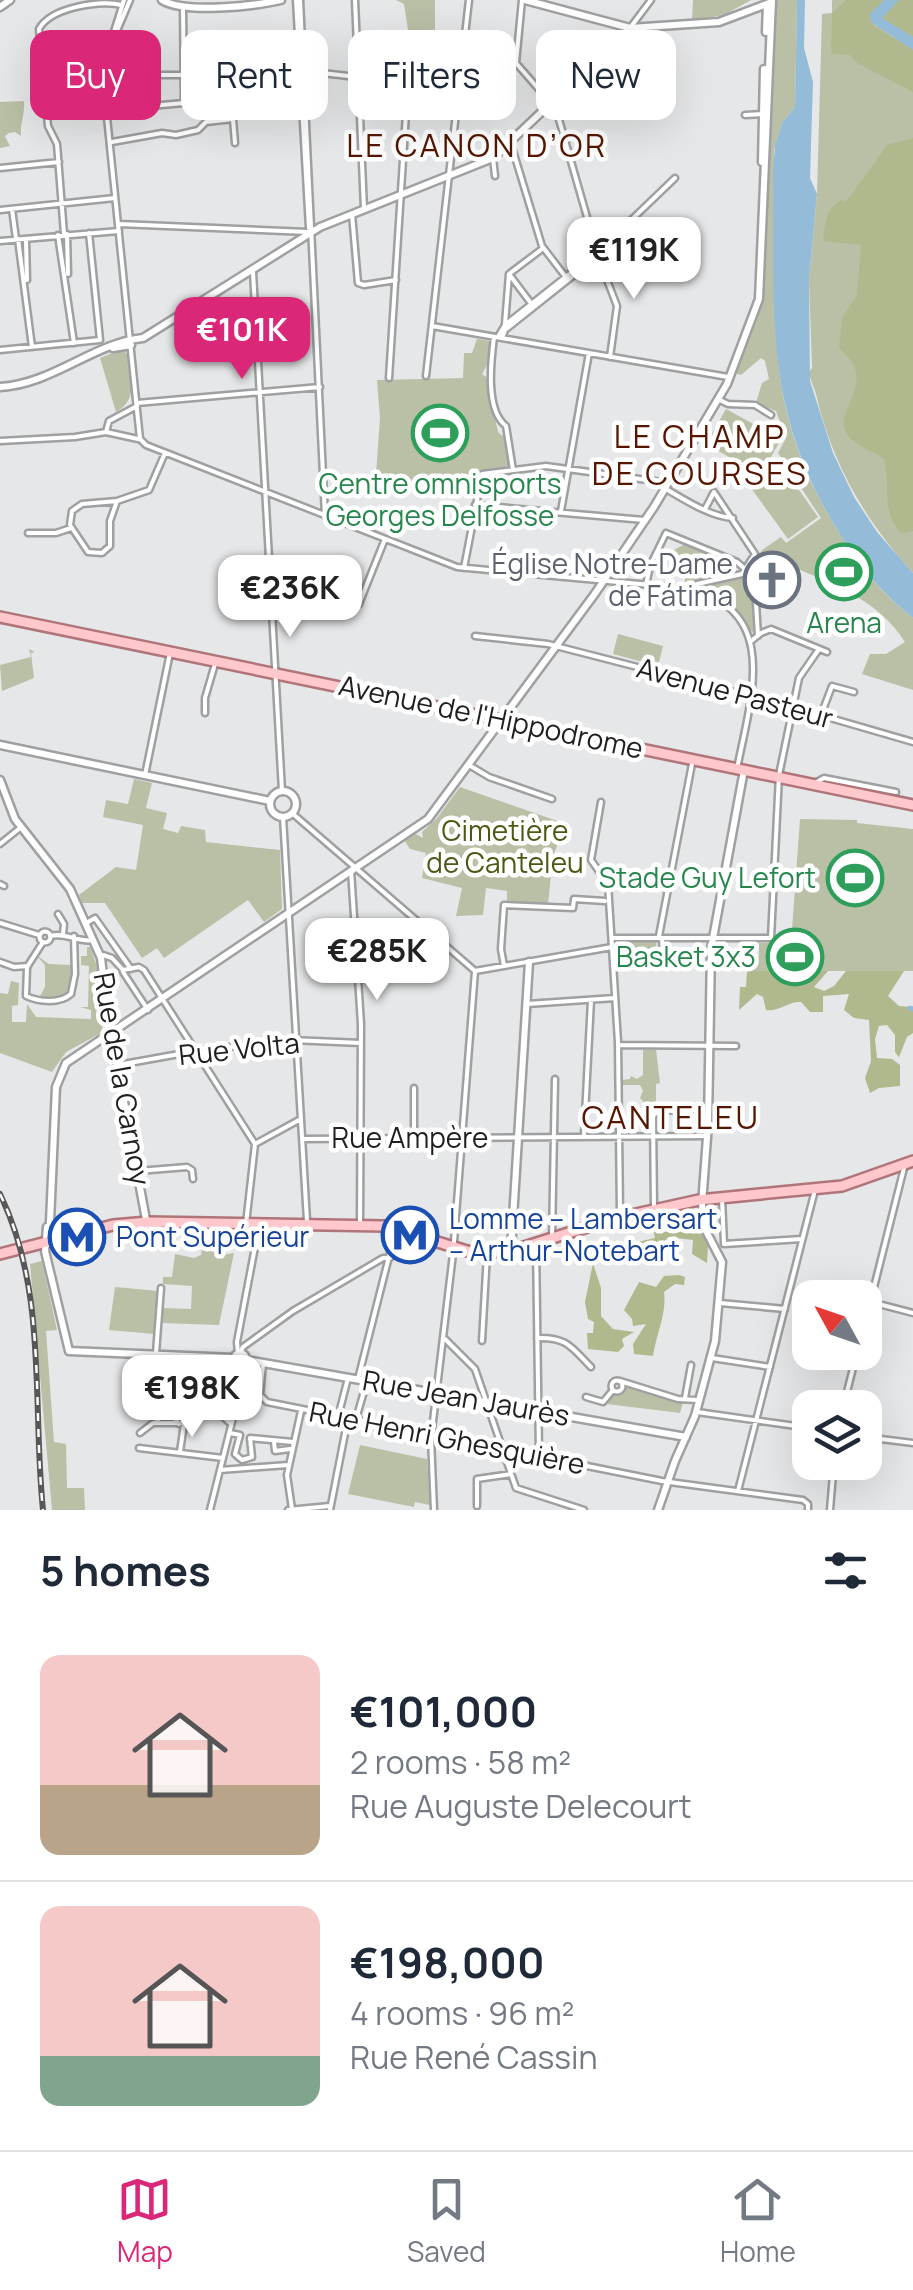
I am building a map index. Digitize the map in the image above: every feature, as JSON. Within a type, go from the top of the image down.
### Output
[{"type":"main road","name":"Avenue de l'Hippodrome","points":[[0,618],[913,805]]},
{"type":"main road","name":"Avenue de l'Hippodrome","points":[[170,653],[276,675]]},
{"type":"main road","points":[[47,1244],[113,1224],[307,1224],[364,1225],[396,1230],[474,1253],[511,1252],[620,1218],[702,1199],[854,1184],[908,1163]]},
{"type":"main road","points":[[0,1256],[147,1224]]},
{"type":"street","points":[[0,7],[10,0]]},
{"type":"street","points":[[165,0],[186,4],[281,0]]},
{"type":"street","points":[[298,0],[300,30]]},
{"type":"street","points":[[355,0],[356,30]]},
{"type":"street","points":[[466,30],[469,0]]},
{"type":"street","points":[[47,1244],[52,1222],[58,1079],[73,1056],[148,1010],[426,820],[604,581],[667,486],[730,378],[760,295],[769,1],[716,22],[630,28],[554,3],[524,0],[516,63],[536,85]]},
{"type":"street","points":[[738,14],[756,0]]},
{"type":"street","points":[[630,28],[650,1]]},
{"type":"street","points":[[39,30],[41,23],[66,12],[99,2],[126,2],[116,30]]},
{"type":"street","points":[[185,30],[186,4]]},
{"type":"street","points":[[745,115],[766,114]]},
{"type":"street","points":[[0,387],[34,382],[102,351],[150,335],[311,233],[493,158],[536,118]]},
{"type":"street","points":[[110,142],[162,133],[176,135],[198,130],[206,122],[233,119],[235,143]]},
{"type":"street","points":[[47,120],[56,142],[74,343]]},
{"type":"street","points":[[107,120],[140,439]]},
{"type":"street","points":[[305,120],[326,516]]},
{"type":"street","points":[[360,120],[364,210]]},
{"type":"street","points":[[389,378],[406,120]]},
{"type":"street","points":[[426,376],[456,120]]},
{"type":"street","points":[[557,120],[618,310],[610,357]]},
{"type":"street","points":[[511,143],[543,248],[567,279]]},
{"type":"street","points":[[493,158],[495,176]]},
{"type":"street","points":[[0,168],[58,162]]},
{"type":"street","points":[[513,470],[506,426],[500,420],[490,384],[498,338],[506,326],[567,279],[674,178]]},
{"type":"street","points":[[0,210],[116,198]]},
{"type":"street","points":[[12,209],[26,285]]},
{"type":"street","points":[[352,214],[358,283],[396,280]]},
{"type":"street","points":[[0,241],[119,227],[295,229],[311,233]]},
{"type":"street","points":[[0,350],[100,340],[89,233]]},
{"type":"street","points":[[26,238],[32,347]]},
{"type":"street","points":[[506,326],[509,274],[543,248]]},
{"type":"street","points":[[252,270],[282,791]]},
{"type":"street","points":[[509,274],[533,306]]},
{"type":"street","points":[[432,326],[730,378]]},
{"type":"street","points":[[560,512],[589,353]]},
{"type":"street","points":[[106,432],[110,421],[137,405],[320,387]]},
{"type":"street","points":[[718,400],[755,405],[771,415]]},
{"type":"street","points":[[0,442],[75,438],[106,432],[140,439],[146,445],[463,569],[691,590],[714,598],[731,612],[750,642],[756,669],[712,938],[702,1199],[704,1227],[722,1266],[719,1303],[712,1358],[696,1412],[658,1510]]},
{"type":"street","points":[[106,510],[111,542],[102,553],[86,550],[71,528],[69,518],[76,506],[106,510],[150,490],[166,453]]},
{"type":"street","points":[[463,569],[482,474],[549,466],[667,486],[704,509],[733,518]]},
{"type":"street","points":[[691,590],[696,584],[746,570],[755,552],[712,492],[704,509]]},
{"type":"street","points":[[106,510],[117,502]]},
{"type":"street","points":[[475,505],[644,521]]},
{"type":"street","points":[[28,534],[71,528]]},
{"type":"street","points":[[646,585],[650,566],[666,533],[737,562],[755,586],[758,636]]},
{"type":"street","points":[[358,604],[384,539]]},
{"type":"street","points":[[750,642],[771,630],[827,652]]},
{"type":"street","name":"Avenue Pasteur","points":[[475,636],[556,646],[913,742]]},
{"type":"street","points":[[612,938],[771,938],[779,778],[800,675],[819,649]]},
{"type":"street","points":[[145,775],[170,653]]},
{"type":"street","points":[[204,713],[215,664]]},
{"type":"street","points":[[821,715],[832,686],[854,692]]},
{"type":"street","points":[[0,745],[270,801]]},
{"type":"street","points":[[613,964],[658,961],[662,957],[661,936],[692,760]]},
{"type":"street","points":[[469,765],[489,778],[552,799]]},
{"type":"street","name":"Avenue de l'Hippodrome","points":[[810,784],[824,778],[896,792]]},
{"type":"street","name":"Rue de la Carnoy","points":[[0,780],[3,799],[58,872],[100,955],[147,1224]]},
{"type":"street","points":[[282,791],[270,801],[273,813],[283,817]]},
{"type":"street","points":[[282,791],[294,798],[292,812]]},
{"type":"street","points":[[601,802],[592,862],[608,884],[618,1045],[620,1218]]},
{"type":"street","points":[[292,812],[475,972]]},
{"type":"street","points":[[283,817],[292,812]]},
{"type":"street","points":[[283,817],[307,1224]]},
{"type":"street","points":[[1,841],[21,827]]},
{"type":"street","points":[[353,869],[364,1225]]},
{"type":"street","points":[[492,904],[572,908],[574,899],[605,900]]},
{"type":"street","points":[[504,905],[504,966]]},
{"type":"street","points":[[58,914],[64,924],[63,934]]},
{"type":"street","points":[[86,923],[95,918],[131,970]]},
{"type":"street","points":[[0,923],[40,934],[44,931],[50,936],[63,934],[94,940]]},
{"type":"street","points":[[40,934],[43,942]]},
{"type":"street","points":[[50,936],[28,966],[26,996],[44,1001],[70,995],[75,974],[74,936]]},
{"type":"street","points":[[475,972],[612,947]]},
{"type":"street","points":[[100,955],[112,958],[148,1010]]},
{"type":"street","points":[[0,962],[28,966]]},
{"type":"street","points":[[511,1252],[529,962]]},
{"type":"street","points":[[121,969],[142,968],[256,1144],[246,1224]]},
{"type":"street","points":[[434,1510],[431,1434],[453,1247],[475,972]]},
{"type":"street","points":[[527,1004],[615,998]]},
{"type":"street","points":[[584,1136],[591,1000]]},
{"type":"street","points":[[112,1034],[70,1053],[54,1076],[47,1244],[65,1344],[70,1352],[239,1356],[292,1311],[390,1258]]},
{"type":"street","name":"Rue Volta","points":[[118,1066],[196,1051],[296,1040],[361,1044]]},
{"type":"street","points":[[618,1045],[736,1046]]},
{"type":"street","points":[[552,1240],[555,1079]]},
{"type":"street","points":[[414,1088],[414,1138]]},
{"type":"street","points":[[654,1210],[653,1116],[660,1110],[690,1112]]},
{"type":"street","points":[[256,1144],[301,1119]]},
{"type":"street","name":"Rue Ampère","points":[[302,1138],[707,1136]]},
{"type":"street","points":[[876,1280],[908,1163]]},
{"type":"street","points":[[138,1171],[187,1166],[192,1170],[193,1180]]},
{"type":"street","points":[[738,1491],[814,1190]]},
{"type":"street","points":[[722,1197],[724,1244]]},
{"type":"street","points":[[52,1222],[57,1234],[67,1236]]},
{"type":"street","points":[[210,1510],[232,1423],[237,1342],[260,1224]]},
{"type":"street","points":[[356,1420],[396,1230]]},
{"type":"street","points":[[717,1250],[724,1244],[802,1239]]},
{"type":"street","points":[[536,1245],[538,1456]]},
{"type":"street","points":[[482,1342],[487,1254]]},
{"type":"street","points":[[156,1356],[161,1288]]},
{"type":"street","points":[[719,1303],[784,1309]]},
{"type":"street","points":[[882,1305],[913,1313]]},
{"type":"street","points":[[444,1338],[475,1369],[519,1490],[584,1510]]},
{"type":"street","points":[[537,1338],[564,1340],[591,1367]]},
{"type":"street","name":"Rue Jean Jaurès","points":[[239,1356],[264,1364],[686,1437]]},
{"type":"street","points":[[712,1358],[770,1367]]},
{"type":"street","name":"Rue Henri Ghesquière","points":[[264,1364],[262,1400],[668,1482],[805,1500],[808,1510]]},
{"type":"street","points":[[685,1398],[692,1365]]},
{"type":"street","points":[[338,1416],[348,1378]]},
{"type":"street","points":[[586,1397],[603,1402],[613,1390],[622,1389],[620,1381],[678,1399],[699,1401]]},
{"type":"street","points":[[175,1396],[192,1422]]},
{"type":"street","points":[[164,1397],[164,1403],[182,1424],[180,1452]]},
{"type":"street","points":[[183,1409],[196,1398]]},
{"type":"street","points":[[145,1406],[159,1423]]},
{"type":"street","points":[[140,1433],[152,1424],[192,1422],[212,1407],[232,1423]]},
{"type":"street","points":[[301,1410],[286,1483],[293,1509],[330,1509],[348,1418]]},
{"type":"street","points":[[696,1412],[792,1425]]},
{"type":"street","points":[[230,1433],[293,1442]]},
{"type":"street","points":[[240,1436],[235,1454],[242,1460],[252,1457],[250,1438]]},
{"type":"street","points":[[882,1438],[913,1443]]},
{"type":"street","points":[[274,1442],[275,1451],[292,1449]]},
{"type":"street","points":[[139,1448],[223,1458]]},
{"type":"street","points":[[220,1470],[288,1465]]},
{"type":"street","points":[[477,1506],[476,1479],[511,1474]]},
{"type":"street","points":[[830,1510],[832,1480]]},
{"type":"green space","points":[[396,0],[435,0],[435,30],[408,30],[404,4]]},
{"type":"green space","points":[[693,0],[751,0],[724,15],[692,20]]},
{"type":"green space","points":[[775,0],[797,0],[795,107],[782,123],[774,150],[776,345],[788,416],[814,488],[851,552],[869,576],[913,618],[913,690],[862,674],[870,654],[886,654],[905,642],[880,613],[849,592],[779,561],[757,568],[762,550],[781,537],[786,543],[821,518],[778,453],[786,438],[776,411],[756,403],[762,383],[769,379],[765,361],[761,358],[741,375],[735,373],[763,296]]},
{"type":"green space","points":[[832,0],[913,0],[913,573],[865,512],[841,467],[809,372],[809,279],[817,194],[822,14],[832,13]]},
{"type":"green space","points":[[846,0],[884,0],[870,18],[874,26],[913,50],[913,92],[857,63],[850,55],[831,54],[832,13]]},
{"type":"green space","points":[[899,0],[913,0],[913,37],[881,17]]},
{"type":"green space","points":[[24,101],[21,136],[9,133],[5,136],[10,146],[0,148],[0,102]]},
{"type":"green space","points":[[913,138],[913,531],[901,533],[890,516],[884,459],[859,445],[845,431],[845,414],[856,377],[853,364],[839,347],[842,318],[857,295],[861,245],[823,241],[832,208],[841,200],[846,202],[887,145]]},
{"type":"green space","name":"Centre omnisports Georges Delfosse","points":[[477,339],[490,341],[482,374],[486,377],[498,432],[504,437],[509,467],[413,487],[375,488],[380,418],[377,380],[463,378],[464,353],[472,353]]},
{"type":"green space","points":[[122,349],[128,355],[131,387],[128,401],[116,412],[100,358]]},
{"type":"green space","points":[[726,409],[781,439],[761,475],[706,444]]},
{"type":"green space","points":[[782,466],[818,517],[788,539],[751,488]]},
{"type":"green space","points":[[683,545],[718,555],[706,557],[708,579],[685,582],[685,557],[656,559],[661,551]]},
{"type":"green space","points":[[741,577],[749,580],[753,588],[753,633],[722,600],[697,587]]},
{"type":"green space","points":[[618,634],[663,646],[658,666],[613,654]]},
{"type":"green space","points":[[29,649],[35,652],[31,653],[34,678],[2,691],[0,665],[31,657]]},
{"type":"green space","points":[[134,779],[152,783],[146,808],[167,813],[163,829],[178,833],[181,826],[205,830],[206,842],[280,850],[282,909],[264,922],[248,900],[164,958],[157,948],[142,958],[105,903],[82,903],[79,895],[116,867],[136,870],[143,825],[103,817],[106,800],[128,804]]},
{"type":"green space","name":"Cimetière de Canteleu","points":[[460,787],[566,824],[553,856],[548,904],[507,903],[507,891],[486,888],[483,915],[456,916],[462,888],[422,878],[426,853],[410,849],[404,840],[414,833],[423,838],[422,832]]},
{"type":"green space","name":"Stade Guy Lefort","points":[[800,819],[857,820],[913,829],[913,971],[749,971],[749,960],[759,956],[759,943],[791,943]]},
{"type":"green space","points":[[656,938],[657,958],[616,959],[617,941]]},
{"type":"green space","points":[[87,947],[94,957],[102,991],[101,1033],[66,1052],[52,1072],[0,1053],[0,993],[8,994],[11,981],[19,983],[12,1022],[26,1022],[27,1004],[36,1017],[91,1019],[91,1010],[80,1007],[88,1007],[89,966],[81,965]]},
{"type":"green space","points":[[36,955],[49,964],[72,962],[67,996],[45,1000],[40,996],[45,987],[45,965]]},
{"type":"green space","points":[[747,971],[828,971],[814,987],[824,991],[834,986],[846,971],[904,971],[888,996],[899,1006],[913,1007],[913,1033],[907,1037],[899,1057],[895,1052],[895,1035],[887,1025],[879,1026],[875,1039],[877,1058],[892,1059],[900,1065],[900,1086],[870,1093],[865,1078],[871,1061],[869,1020],[854,1018],[844,1010],[849,994],[823,996],[823,1012],[810,1012],[801,1002],[766,1010],[763,997],[757,994],[739,1010],[740,987],[746,987]]},
{"type":"green space","points":[[656,1049],[660,1083],[656,1084],[656,1104],[648,1107],[640,1098],[640,1085],[621,1085],[621,1080],[643,1075],[643,1050]]},
{"type":"green space","points":[[700,1226],[708,1245],[707,1263],[692,1254],[693,1240],[668,1237],[664,1242],[616,1253],[615,1247],[655,1238],[653,1228],[657,1227],[659,1233]]},
{"type":"green space","points":[[204,1232],[216,1232],[218,1256],[234,1253],[219,1325],[162,1323],[162,1308],[191,1309],[192,1286],[163,1284],[163,1277],[172,1277],[175,1254],[194,1258],[201,1255]]},
{"type":"green space","points":[[42,1261],[57,1330],[46,1331],[54,1442],[66,1444],[67,1488],[84,1488],[85,1510],[52,1510],[30,1264]]},
{"type":"green space","points":[[593,1263],[601,1288],[601,1316],[613,1329],[634,1332],[622,1339],[624,1346],[618,1352],[588,1349],[587,1333],[593,1333],[594,1322],[588,1319],[585,1302]]},
{"type":"green space","points":[[664,1276],[685,1277],[684,1285],[675,1284],[664,1292],[663,1316],[653,1356],[634,1354],[633,1344],[646,1324],[633,1326],[624,1310],[639,1282],[656,1287]]},
{"type":"green space","points":[[115,1287],[158,1291],[154,1334],[109,1330]]},
{"type":"green space","points":[[627,1386],[683,1402],[680,1413],[607,1404]]},
{"type":"green space","points":[[360,1445],[427,1459],[430,1505],[415,1502],[414,1507],[348,1494]]},
{"type":"water","points":[[797,0],[805,0],[804,48],[813,82],[810,178],[817,194],[809,279],[810,381],[833,453],[854,497],[877,532],[913,573],[913,618],[869,576],[835,526],[811,481],[783,396],[774,311],[773,172],[782,123],[795,107]]},
{"type":"water","points":[[884,0],[899,0],[882,18],[913,37],[913,50],[871,22],[870,14]]},
{"type":"railway","points":[[0,1194],[15,1232],[32,1310],[43,1510]]},
{"type":"place","name":"Centre omnisports Georges Delfosse","points":[[440,433]]},
{"type":"place","name":"Arena","points":[[844,572]]},
{"type":"place","name":"Église Notre-Dame de Fátima","points":[[772,580]]},
{"type":"place","name":"Stade Guy Lefort","points":[[855,878]]},
{"type":"place","name":"Basket 3x3","points":[[795,957]]},
{"type":"place","name":"Lomme – Lambersart – Arthur-Notebart","points":[[410,1235]]},
{"type":"place","name":"Pont Supérieur","points":[[77,1237]]},
{"type":"district","name":"LE CANON D’OR","points":[[477,146]]},
{"type":"district","name":"LE CHAMP DE COURSES","points":[[700,456]]},
{"type":"district","name":"CANTELEU","points":[[671,1118]]}]
